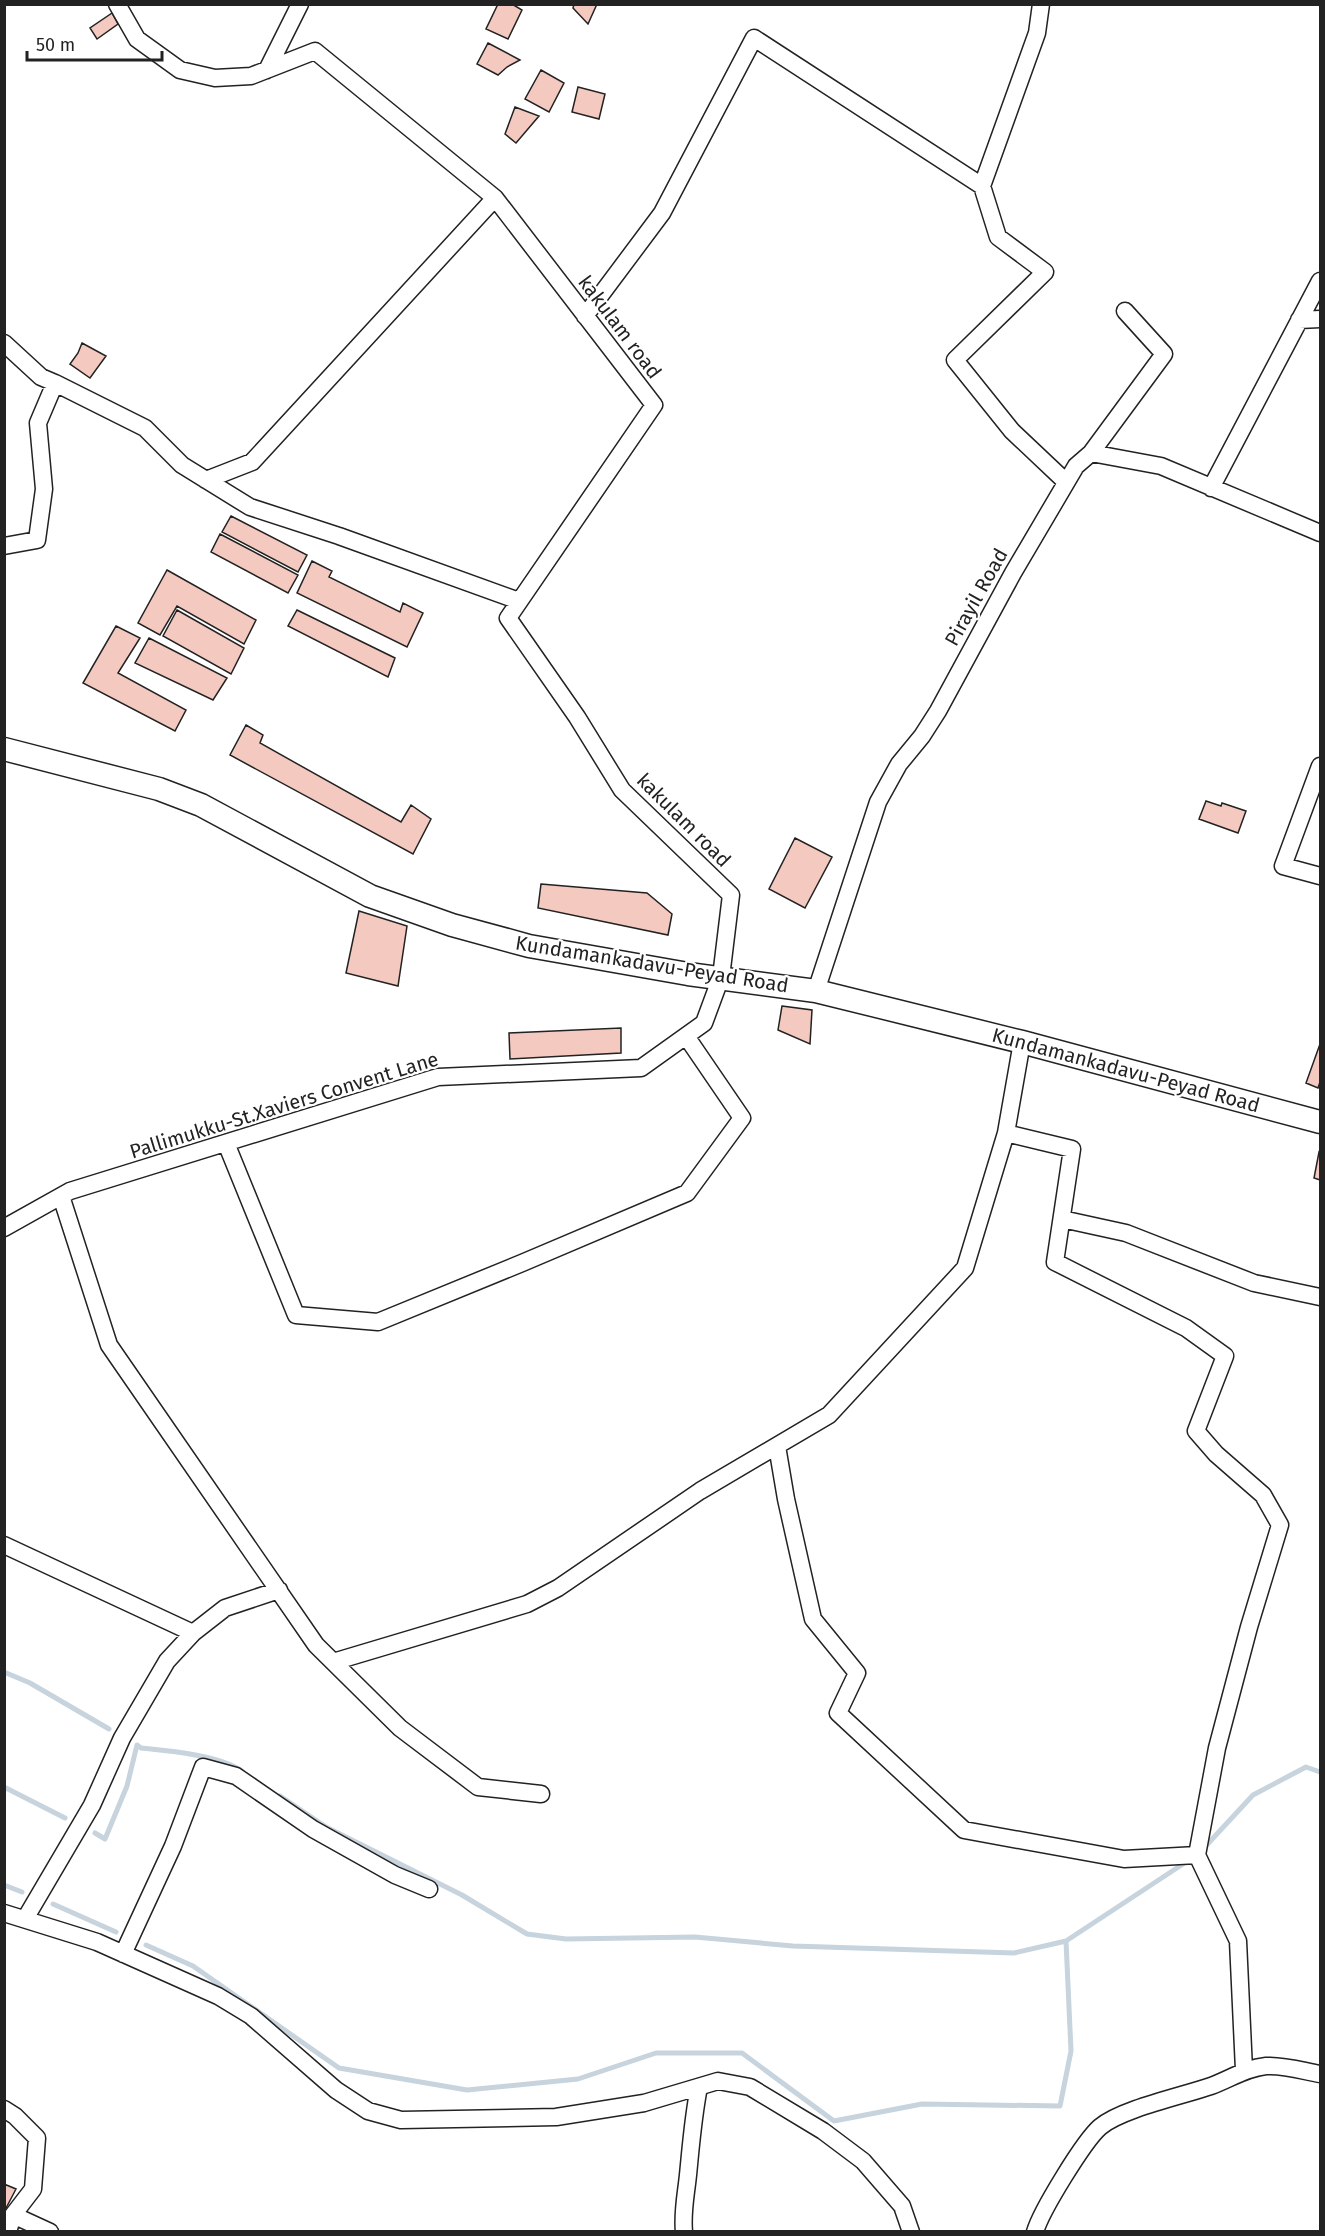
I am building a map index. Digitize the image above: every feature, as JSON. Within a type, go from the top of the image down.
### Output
[{"type":"main road","name":"Kundamankadavu-Peyad Road","points":[[4,749],[159,789],[201,805],[370,896],[452,925],[529,945],[688,974],[816,991],[1022,1042],[1320,1122]]},
{"type":"street","name":"kakulam road","points":[[117,4],[137,39],[180,70],[215,78],[251,76],[315,51],[495,198],[654,405],[508,618],[577,717],[622,790],[731,894],[721,977]]},
{"type":"street","points":[[267,70],[300,4]]},
{"type":"street","points":[[1041,4],[1037,33],[982,186],[998,237],[1045,272],[955,360],[1012,431],[1066,482]]},
{"type":"street","points":[[585,316],[662,213],[754,38],[982,186]]},
{"type":"street","points":[[206,480],[252,462],[495,198]]},
{"type":"street","points":[[1211,488],[1320,280]]},
{"type":"street","name":"Pirayil Road","points":[[816,991],[878,802],[899,764],[922,736],[938,711],[1012,573],[1076,466],[1091,453],[1164,354],[1125,312]]},
{"type":"street","points":[[1299,321],[1320,319]]},
{"type":"street","points":[[4,343],[41,377],[145,428],[182,465],[250,507],[339,536],[519,601]]},
{"type":"street","points":[[4,546],[37,540],[45,489],[38,423],[55,383]]},
{"type":"street","points":[[1091,453],[1161,466],[1320,533]]},
{"type":"street","points":[[1320,766],[1283,866],[1320,876]]},
{"type":"street","name":"Pallimukku-St.Xaviers Convent Lane","points":[[4,1228],[70,1191],[438,1077],[641,1068],[704,1023],[721,977]]},
{"type":"street","points":[[226,1143],[296,1315],[378,1322],[687,1193],[742,1118],[686,1036]]},
{"type":"street","points":[[333,1662],[527,1604],[558,1588],[700,1491],[829,1415],[965,1268],[1006,1133],[1022,1042]]},
{"type":"street","points":[[1006,1133],[1072,1149],[1055,1262],[1186,1328],[1225,1356],[1196,1431],[1216,1454],[1263,1495],[1280,1525],[1249,1628],[1217,1748],[1197,1855],[1238,1941],[1244,2070]]},
{"type":"street","points":[[61,1196],[110,1345],[316,1645],[400,1728],[478,1787],[541,1794]]},
{"type":"street","points":[[1062,1219],[1126,1233],[1254,1283],[1320,1297]]},
{"type":"street","points":[[777,1446],[786,1499],[813,1619],[857,1673],[838,1713],[964,1830],[1124,1859],[1197,1855]]},
{"type":"street","points":[[4,1545],[193,1633]]},
{"type":"street","points":[[25,1919],[92,1805],[123,1738],[167,1661],[193,1633],[225,1608],[279,1590]]},
{"type":"street","points":[[123,1954],[173,1846],[203,1767],[236,1776],[313,1829],[395,1875],[429,1889]]},
{"type":"street","points":[[4,1913],[97,1942],[218,1996],[251,2016],[336,2090],[368,2110],[401,2120],[556,2118],[644,2103],[718,2081],[750,2087],[823,2132],[863,2161],[902,2206],[911,2232]]},
{"type":"street","points":[[1035,2232],[1052,2197],[1085,2145],[1101,2126],[1131,2111],[1214,2085],[1244,2070],[1268,2066],[1320,2074]]},
{"type":"street","points":[[684,2232],[682,2212],[688,2176],[691,2131],[699,2087]]},
{"type":"street","points":[[4,2109],[15,2116],[37,2138],[33,2189],[13,2215],[8,2232]]},
{"type":"street","points":[[13,2215],[50,2232]]},
{"type":"building","points":[[498,4],[512,4],[522,10],[508,39],[486,29]]},
{"type":"building","points":[[574,4],[597,4],[588,24],[573,8]]},
{"type":"building","points":[[112,13],[118,24],[97,39],[90,28]]},
{"type":"building","points":[[488,43],[520,60],[498,75],[477,64]]},
{"type":"building","points":[[541,70],[564,83],[549,112],[525,99]]},
{"type":"building","points":[[578,87],[605,94],[599,119],[572,112]]},
{"type":"building","points":[[515,107],[539,116],[516,143],[505,134]]},
{"type":"building","points":[[82,343],[106,356],[90,378],[70,364]]},
{"type":"building","points":[[231,516],[307,555],[298,572],[222,532]]},
{"type":"building","points":[[220,534],[298,575],[288,593],[211,552]]},
{"type":"building","points":[[312,561],[332,571],[329,577],[400,612],[403,603],[423,613],[407,647],[297,593]]},
{"type":"building","points":[[167,570],[256,620],[244,644],[177,606],[160,635],[138,623]]},
{"type":"building","points":[[177,610],[244,648],[231,674],[163,636]]},
{"type":"building","points":[[297,610],[395,658],[388,677],[288,626]]},
{"type":"building","points":[[116,626],[140,638],[118,673],[186,710],[175,731],[83,683]]},
{"type":"building","points":[[149,638],[227,678],[213,700],[135,663]]},
{"type":"building","points":[[246,725],[263,735],[260,743],[401,822],[411,805],[431,819],[413,854],[230,755]]},
{"type":"building","points":[[1206,801],[1221,806],[1222,803],[1246,811],[1238,833],[1199,819]]},
{"type":"building","points":[[795,838],[832,857],[805,908],[769,889]]},
{"type":"building","points":[[541,884],[647,893],[672,914],[668,935],[538,908]]},
{"type":"building","points":[[359,911],[407,926],[398,986],[346,973]]},
{"type":"building","points":[[782,1006],[812,1010],[810,1044],[778,1030]]},
{"type":"building","points":[[621,1028],[621,1053],[510,1059],[509,1033]]},
{"type":"building","points":[[1320,1044],[1320,1082],[1318,1088],[1306,1083]]},
{"type":"building","points":[[1320,1153],[1320,1180],[1314,1178]]},
{"type":"building","points":[[4,2184],[16,2189],[4,2212]]},
{"type":"waterway","points":[[4,1672],[30,1683],[109,1729]]},
{"type":"waterway","points":[[95,1833],[105,1839],[127,1786],[137,1745],[141,1748],[207,1757],[242,1771]]},
{"type":"waterway","points":[[1203,1849],[1253,1795],[1306,1767],[1320,1772]]},
{"type":"waterway","points":[[4,1787],[65,1818]]},
{"type":"waterway","points":[[280,1796],[326,1827],[462,1895],[527,1934],[566,1939],[695,1937],[793,1946],[1014,1953],[1066,1941],[1189,1860]]},
{"type":"waterway","points":[[4,1885],[22,1892]]},
{"type":"waterway","points":[[53,1904],[116,1932]]},
{"type":"waterway","points":[[146,1945],[193,1966],[339,2068],[467,2090],[578,2079],[656,2053],[742,2053],[834,2121],[922,2104],[1060,2106],[1071,2051],[1066,1941]]}]
